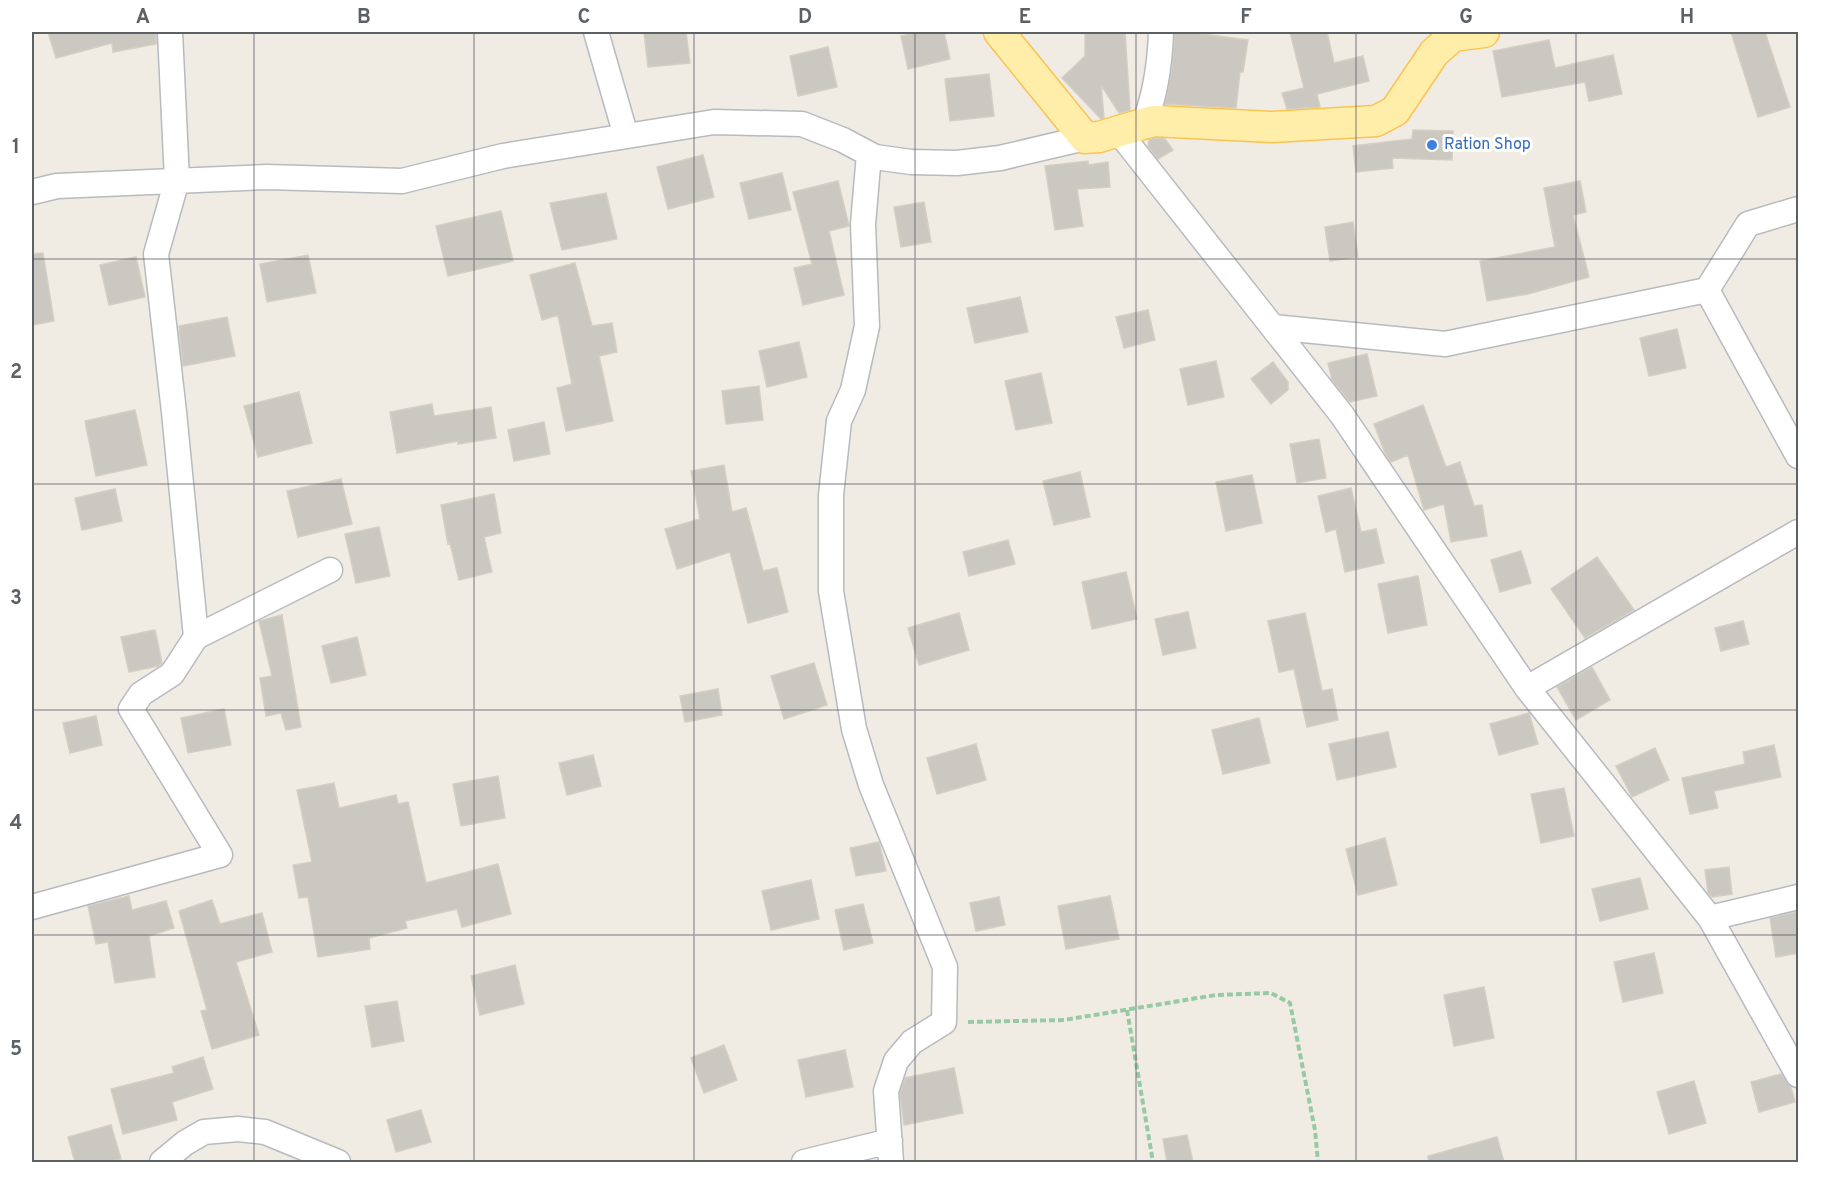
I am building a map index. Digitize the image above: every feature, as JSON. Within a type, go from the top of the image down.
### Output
[{"type":"main road","points":[[999,32],[1085,138],[1099,137],[1153,121],[1272,127],[1376,121],[1395,111],[1434,53],[1453,36],[1484,32]]},
{"type":"street","points":[[170,32],[177,180],[156,254],[196,637]]},
{"type":"street","points":[[596,32],[626,136]]},
{"type":"street","points":[[1161,32],[1151,107],[1131,127],[1273,327],[1342,415],[1527,688],[1710,918],[1798,1076]]},
{"type":"street","points":[[32,192],[57,186],[267,177],[402,181],[503,156],[714,122],[802,123],[843,140],[875,157],[911,162],[957,163],[1000,159],[1085,138]]},
{"type":"street","points":[[804,1162],[891,1152],[886,1091],[896,1061],[912,1042],[944,1022],[945,967],[871,785],[854,729],[831,591],[831,495],[838,421],[853,390],[867,326],[863,224],[868,154]]},
{"type":"street","points":[[1273,327],[1445,344],[1707,290],[1748,224],[1798,209]]},
{"type":"street","points":[[1707,290],[1798,456]]},
{"type":"street","points":[[1527,688],[1798,532]]},
{"type":"street","points":[[32,907],[220,855],[131,709],[141,694],[172,674],[196,637],[330,570]]},
{"type":"street","points":[[1710,918],[1798,897]]},
{"type":"street","points":[[162,1162],[185,1143],[204,1132],[238,1129],[265,1132],[338,1162]]},
{"type":"path","points":[[944,1022],[1064,1020],[1216,995],[1271,993],[1290,1003],[1315,1130],[1318,1162]]},
{"type":"path","points":[[1127,1010],[1153,1162]]},
{"type":"building","points":[[48,32],[156,32],[156,44],[113,52],[112,43],[56,58]]},
{"type":"building","points":[[644,32],[686,32],[690,63],[648,67]]},
{"type":"building","points":[[921,32],[944,32],[950,59],[908,69],[901,36]]},
{"type":"building","points":[[1085,32],[1125,32],[1130,110],[1119,113],[1101,85],[1104,118],[1101,119],[1062,78],[1085,56]]},
{"type":"building","points":[[1175,32],[1248,40],[1243,72],[1240,72],[1236,108],[1165,104],[1172,69]]},
{"type":"building","points":[[1290,32],[1327,32],[1334,63],[1363,56],[1369,81],[1317,94],[1320,107],[1287,109],[1282,93],[1304,88]]},
{"type":"building","points":[[1731,32],[1765,32],[1790,107],[1758,117]]},
{"type":"building","points":[[1549,40],[1555,68],[1613,55],[1622,94],[1589,101],[1585,82],[1502,97],[1493,51]]},
{"type":"building","points":[[828,47],[837,87],[798,96],[790,56]]},
{"type":"building","points":[[989,74],[994,116],[950,121],[945,79]]},
{"type":"building","points":[[1413,130],[1453,131],[1452,160],[1392,158],[1393,168],[1356,172],[1353,146],[1412,139]]},
{"type":"building","points":[[1165,139],[1173,150],[1158,159],[1148,146],[1149,140]]},
{"type":"building","points":[[703,155],[714,197],[668,209],[657,167]]},
{"type":"building","points":[[1088,161],[1088,165],[1108,162],[1110,187],[1077,189],[1083,226],[1055,230],[1045,166]]},
{"type":"building","points":[[782,173],[791,210],[749,219],[740,183]]},
{"type":"building","points":[[838,181],[849,226],[829,231],[844,295],[803,305],[794,268],[812,264],[793,192]]},
{"type":"building","points":[[1580,181],[1586,212],[1573,215],[1589,277],[1528,294],[1487,301],[1480,261],[1555,247],[1544,188]]},
{"type":"building","points":[[606,193],[617,239],[562,250],[550,203]]},
{"type":"building","points":[[924,202],[931,242],[901,247],[894,207]]},
{"type":"building","points":[[501,211],[513,261],[448,276],[436,226]]},
{"type":"building","points":[[1353,222],[1358,257],[1330,261],[1325,227]]},
{"type":"building","points":[[43,253],[54,321],[32,325],[32,254]]},
{"type":"building","points":[[308,255],[316,293],[267,302],[260,264]]},
{"type":"building","points":[[136,257],[145,297],[109,305],[100,265]]},
{"type":"building","points":[[575,263],[592,326],[612,323],[617,352],[599,356],[613,421],[566,431],[557,388],[572,384],[558,315],[542,320],[530,275]]},
{"type":"building","points":[[1020,297],[1028,332],[975,343],[967,308]]},
{"type":"building","points":[[1148,310],[1155,340],[1124,348],[1116,317]]},
{"type":"building","points":[[227,317],[235,356],[183,366],[179,326]]},
{"type":"building","points":[[1677,329],[1686,368],[1649,376],[1640,338]]},
{"type":"building","points":[[799,342],[807,377],[767,387],[759,351]]},
{"type":"building","points":[[1367,354],[1377,396],[1350,402],[1332,380],[1328,363]]},
{"type":"building","points":[[1216,361],[1224,397],[1188,405],[1180,369]]},
{"type":"building","points":[[1273,362],[1288,382],[1288,390],[1271,404],[1251,379]]},
{"type":"building","points":[[1041,373],[1052,423],[1016,430],[1005,381]]},
{"type":"building","points":[[759,386],[763,420],[726,424],[722,391]]},
{"type":"building","points":[[299,392],[312,443],[258,457],[244,406]]},
{"type":"building","points":[[432,404],[434,416],[491,407],[496,438],[458,444],[458,441],[397,453],[390,412]]},
{"type":"building","points":[[1423,405],[1446,467],[1460,462],[1474,506],[1482,505],[1487,536],[1451,542],[1444,504],[1424,510],[1408,455],[1391,462],[1385,453],[1374,424]]},
{"type":"building","points":[[135,410],[147,465],[96,476],[85,421]]},
{"type":"building","points":[[544,422],[550,454],[514,461],[508,430]]},
{"type":"building","points":[[1319,439],[1326,478],[1297,483],[1290,444]]},
{"type":"building","points":[[724,465],[732,512],[746,508],[763,571],[777,568],[788,612],[748,623],[730,552],[677,569],[665,529],[700,519],[691,471]]},
{"type":"building","points":[[1080,472],[1090,517],[1054,525],[1043,481]]},
{"type":"building","points":[[1252,475],[1262,523],[1226,531],[1216,482]]},
{"type":"building","points":[[341,479],[352,524],[298,537],[287,491]]},
{"type":"building","points":[[1351,488],[1361,532],[1376,529],[1384,563],[1345,572],[1336,529],[1326,532],[1318,496]]},
{"type":"building","points":[[115,489],[122,521],[82,530],[75,498]]},
{"type":"building","points":[[494,494],[501,533],[484,537],[492,572],[459,580],[450,543],[448,544],[441,505]]},
{"type":"building","points":[[379,527],[390,576],[356,583],[345,534]]},
{"type":"building","points":[[1008,540],[1015,564],[969,576],[963,552]]},
{"type":"building","points":[[1521,551],[1531,583],[1500,592],[1491,560]]},
{"type":"building","points":[[1597,557],[1634,610],[1585,638],[1551,589]]},
{"type":"building","points":[[1126,572],[1137,619],[1092,629],[1082,582]]},
{"type":"building","points":[[1418,576],[1427,625],[1388,633],[1378,584]]},
{"type":"building","points":[[1188,612],[1196,648],[1163,655],[1155,619]]},
{"type":"building","points":[[959,613],[969,650],[919,665],[908,628]]},
{"type":"building","points":[[1305,613],[1322,691],[1332,689],[1338,720],[1307,727],[1294,669],[1279,672],[1268,621]]},
{"type":"building","points":[[282,615],[301,727],[286,730],[281,713],[266,716],[260,678],[272,676],[259,621]]},
{"type":"building","points":[[1743,621],[1749,644],[1721,651],[1715,628]]},
{"type":"building","points":[[155,630],[162,663],[158,666],[129,672],[121,637]]},
{"type":"building","points":[[357,637],[366,675],[331,683],[322,646]]},
{"type":"building","points":[[814,663],[827,705],[784,719],[771,676]]},
{"type":"building","points":[[1592,667],[1610,700],[1576,720],[1557,687]]},
{"type":"building","points":[[718,689],[722,715],[685,722],[680,696]]},
{"type":"building","points":[[224,709],[231,745],[188,753],[181,718]]},
{"type":"building","points":[[1529,713],[1538,744],[1499,755],[1490,724]]},
{"type":"building","points":[[96,716],[102,745],[70,753],[63,723]]},
{"type":"building","points":[[1259,718],[1270,763],[1223,774],[1212,730]]},
{"type":"building","points":[[1388,732],[1396,767],[1337,780],[1329,744]]},
{"type":"building","points":[[976,744],[986,780],[937,794],[927,758]]},
{"type":"building","points":[[1774,745],[1781,777],[1714,791],[1718,808],[1690,814],[1682,778],[1745,764],[1743,752]]},
{"type":"building","points":[[1655,748],[1669,780],[1632,797],[1616,766]]},
{"type":"building","points":[[593,755],[601,786],[567,795],[559,763]]},
{"type":"building","points":[[498,776],[505,818],[461,826],[453,784]]},
{"type":"building","points":[[334,783],[339,808],[396,795],[398,804],[408,802],[426,883],[498,864],[511,914],[462,927],[457,909],[405,921],[407,928],[369,938],[370,949],[318,957],[308,897],[299,898],[293,865],[312,862],[297,790]]},
{"type":"building","points":[[1564,788],[1574,836],[1541,843],[1531,794]]},
{"type":"building","points":[[1385,838],[1397,885],[1358,895],[1346,849]]},
{"type":"building","points":[[879,842],[886,871],[856,876],[850,848]]},
{"type":"building","points":[[1729,867],[1732,894],[1712,897],[1708,893],[1705,870]]},
{"type":"building","points":[[1640,878],[1648,909],[1600,921],[1592,889]]},
{"type":"building","points":[[811,880],[819,919],[771,930],[762,891]]},
{"type":"building","points":[[129,896],[132,910],[166,901],[174,928],[149,936],[155,977],[115,983],[108,942],[96,944],[88,906]]},
{"type":"building","points":[[1110,896],[1119,939],[1066,949],[1058,906]]},
{"type":"building","points":[[999,897],[1005,925],[976,931],[970,903]]},
{"type":"building","points":[[212,900],[220,924],[262,913],[272,952],[236,962],[259,1035],[212,1049],[201,1011],[207,1010],[179,911]]},
{"type":"building","points":[[863,904],[873,943],[844,950],[835,910]]},
{"type":"building","points":[[1798,912],[1798,953],[1776,957],[1770,918]]},
{"type":"building","points":[[1654,953],[1663,993],[1623,1002],[1614,962]]},
{"type":"building","points":[[515,965],[524,1004],[480,1015],[471,976]]},
{"type":"building","points":[[1484,987],[1494,1038],[1454,1046],[1444,995]]},
{"type":"building","points":[[397,1001],[404,1041],[372,1047],[365,1006]]},
{"type":"building","points":[[724,1045],[737,1080],[704,1093],[691,1058]]},
{"type":"building","points":[[845,1050],[853,1087],[806,1097],[798,1060]]},
{"type":"building","points":[[203,1057],[213,1089],[172,1102],[177,1120],[123,1134],[111,1089],[174,1073],[172,1067]]},
{"type":"building","points":[[954,1068],[963,1113],[904,1125],[900,1093],[905,1078]]},
{"type":"building","points":[[1781,1074],[1791,1087],[1795,1102],[1759,1112],[1751,1082]]},
{"type":"building","points":[[1694,1081],[1706,1123],[1669,1134],[1657,1092]]},
{"type":"building","points":[[421,1110],[431,1142],[396,1152],[387,1120]]},
{"type":"building","points":[[111,1125],[121,1159],[109,1162],[75,1162],[68,1137]]},
{"type":"building","points":[[1187,1135],[1193,1162],[1167,1162],[1163,1139]]},
{"type":"building","points":[[1497,1137],[1504,1162],[1429,1162],[1428,1156]]},
{"type":"place","name":"Ration Shop","points":[[1432,145]]}]
